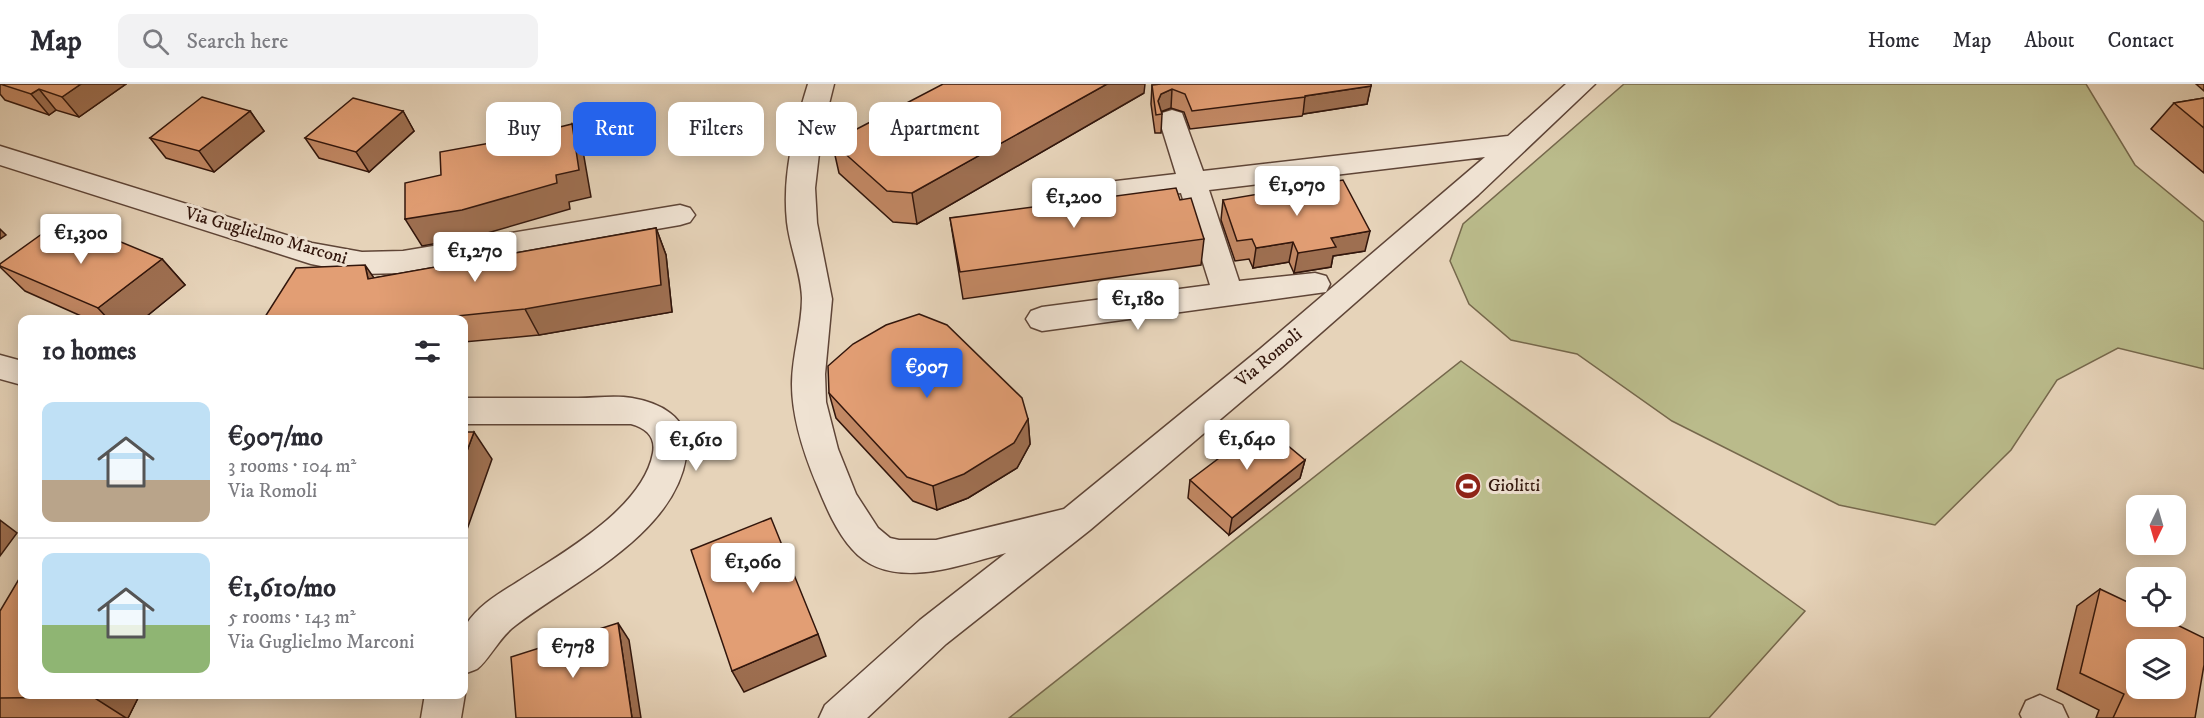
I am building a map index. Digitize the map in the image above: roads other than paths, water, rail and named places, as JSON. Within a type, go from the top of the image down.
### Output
[{"type":"street","points":[[821,84],[800,175],[802,221],[816,297],[816,321],[809,370],[808,401],[816,438],[850,520],[867,542],[878,550],[891,554],[920,557],[936,556],[1077,519]]},
{"type":"street","name":"Via Romoli","points":[[839,718],[933,632],[1077,519],[1280,350],[1517,144],[1582,84]]},
{"type":"street","points":[[1172,119],[1228,294]]},
{"type":"street","points":[[1065,197],[1517,144]]},
{"type":"street","name":"Via Guglielmo Marconi","points":[[0,155],[311,253],[362,263],[418,260],[680,214]]},
{"type":"street","points":[[1042,319],[1315,284]]},
{"type":"street","points":[[0,367],[18,372]]},
{"type":"street","points":[[468,411],[631,411],[654,418],[667,429],[672,454],[671,464],[662,484],[637,514],[595,549],[502,613],[489,624],[468,651]]},
{"type":"street","points":[[441,718],[444,699]]},
{"type":"place","name":"Giolitti","points":[[1468,486]]}]
